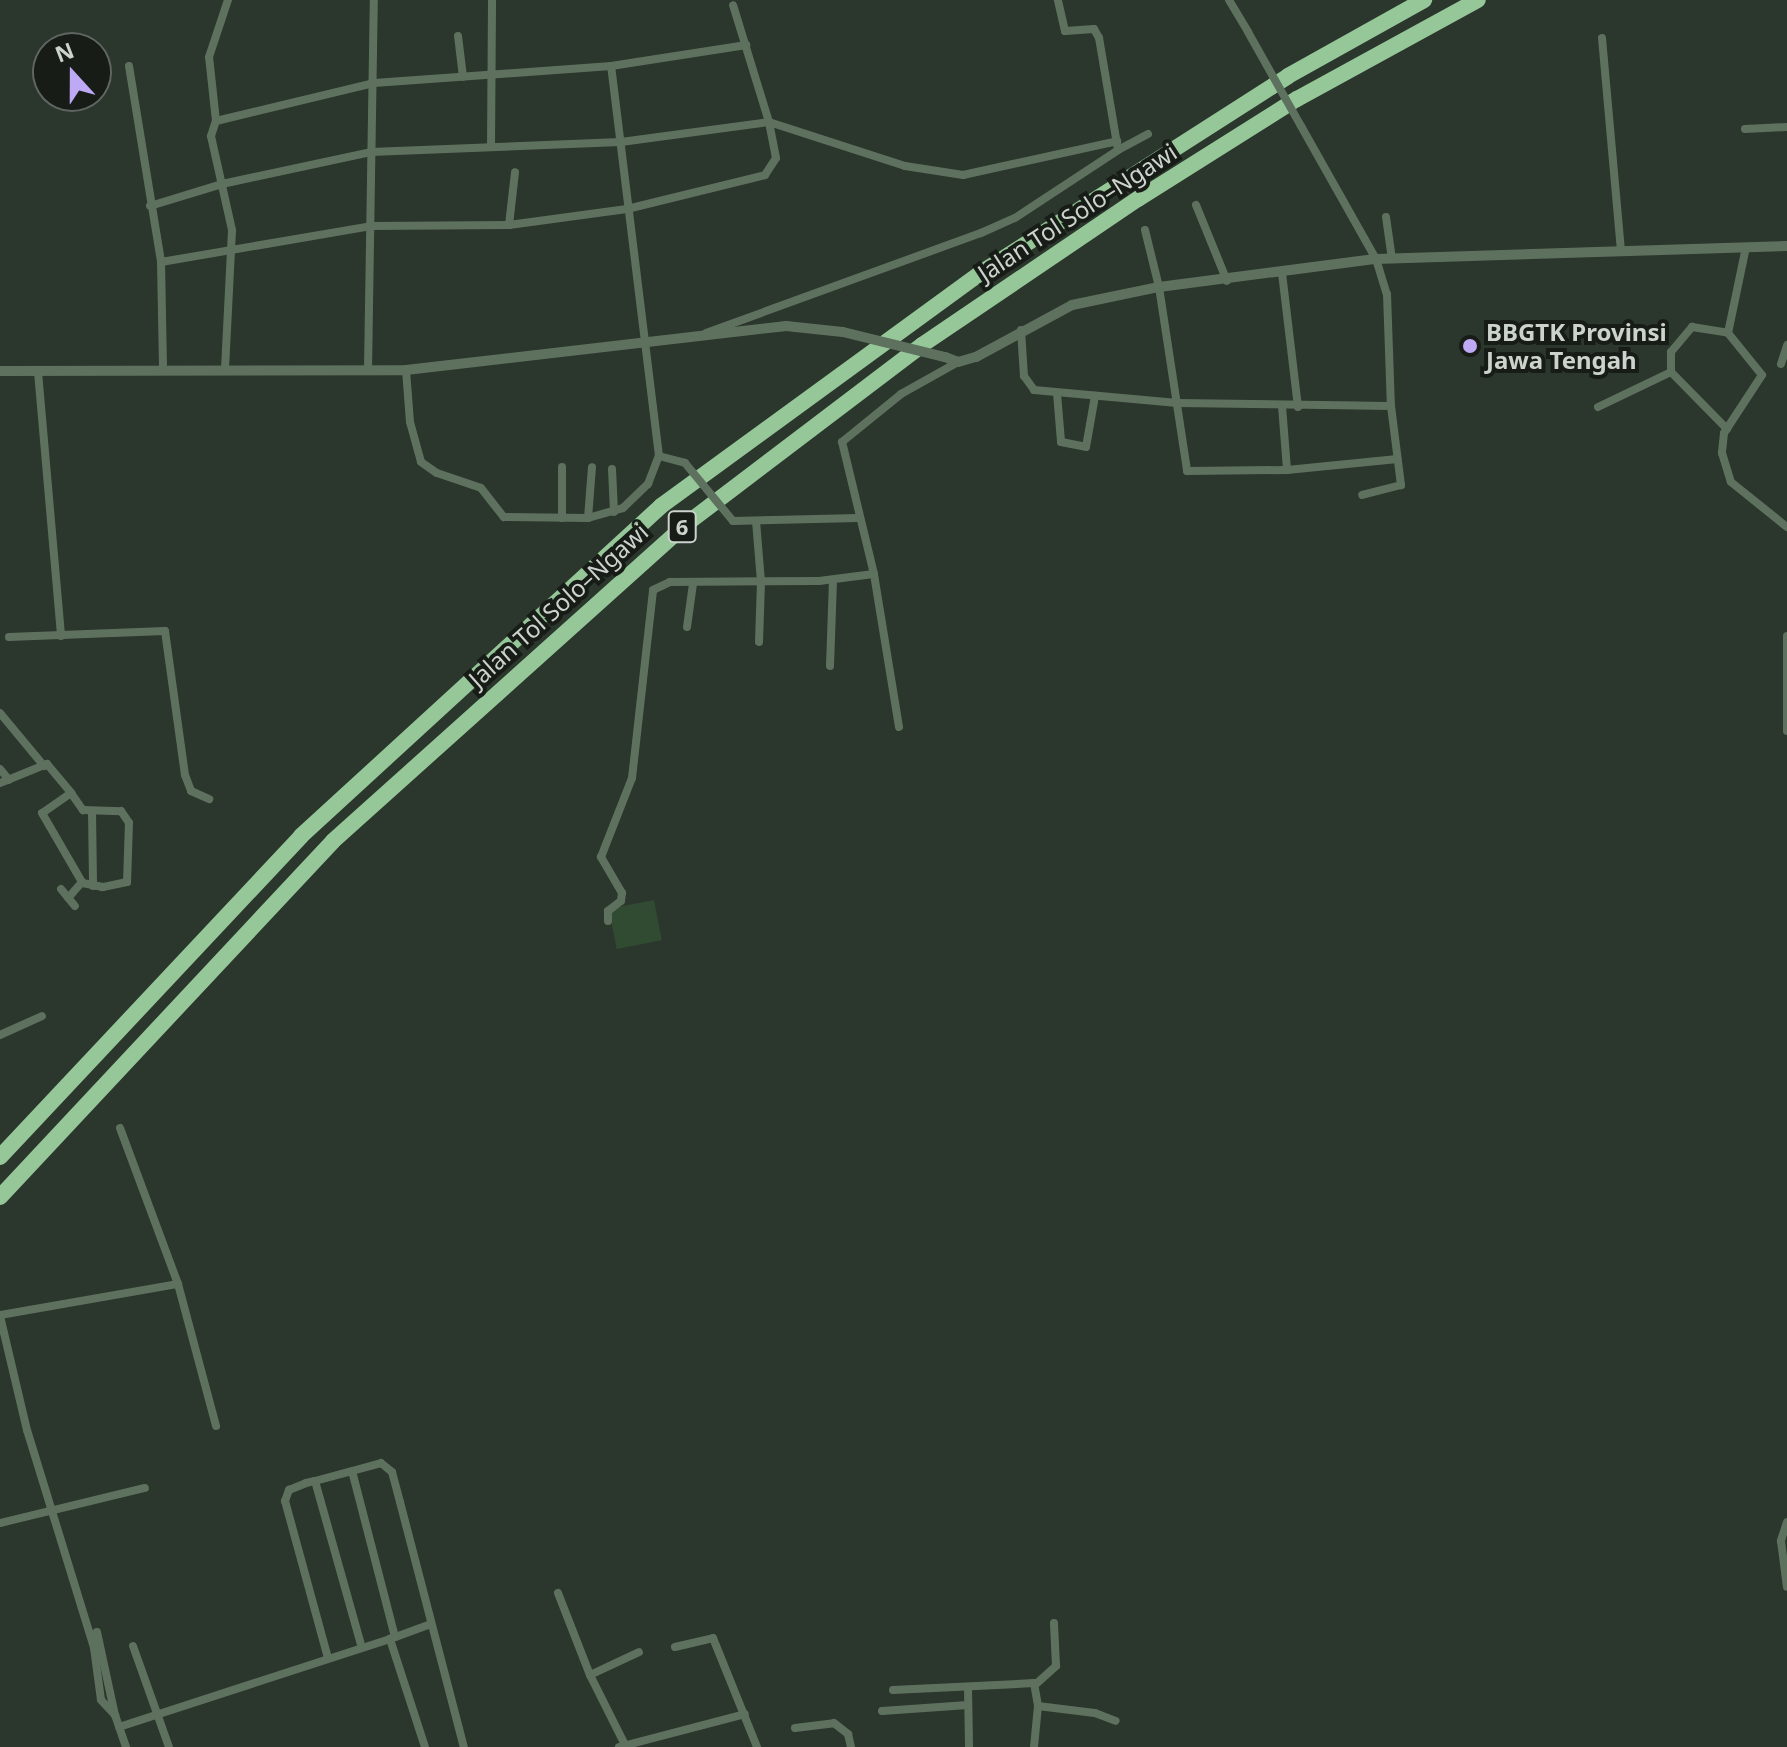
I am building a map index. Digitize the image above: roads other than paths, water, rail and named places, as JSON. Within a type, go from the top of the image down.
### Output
[{"type":"highway","name":"Jalan Tol Solo–Ngawi","points":[[0,1157],[301,836],[661,506],[1046,229],[1288,76],[1424,0]]},
{"type":"highway","name":"Jalan Tol Solo–Ngawi","points":[[0,1197],[333,841],[685,525],[922,345],[1086,233],[1297,99],[1478,0]]},
{"type":"street","points":[[225,369],[233,252],[211,136],[216,121],[209,57],[228,0]]},
{"type":"street","points":[[368,370],[374,0]]},
{"type":"street","points":[[491,147],[495,76],[492,0]]},
{"type":"street","points":[[1058,0],[1065,31],[1094,29],[1099,38],[1118,146]]},
{"type":"street","points":[[1229,0],[1376,259],[1387,294],[1391,406],[1401,485],[1362,495]]},
{"type":"street","points":[[161,262],[371,226],[509,225],[627,209],[765,175],[776,158],[769,122],[733,5]]},
{"type":"street","points":[[458,36],[463,77]]},
{"type":"street","points":[[1602,38],[1621,250]]},
{"type":"street","points":[[216,121],[374,83],[611,66],[746,45]]},
{"type":"street","points":[[129,66],[161,262],[163,369]]},
{"type":"street","points":[[406,370],[410,422],[428,468],[481,488],[504,517],[588,518],[614,512],[648,484],[659,456],[611,66]]},
{"type":"street","points":[[150,206],[222,184],[371,152],[621,142],[769,122],[905,166],[963,175],[1118,146],[1148,134]]},
{"type":"street","points":[[1745,129],[1787,127]]},
{"type":"street","points":[[697,336],[992,228],[1118,146]]},
{"type":"street","points":[[509,225],[515,172]]},
{"type":"street","points":[[1196,205],[1227,281]]},
{"type":"street","points":[[1386,217],[1392,259]]},
{"type":"street","points":[[1145,230],[1159,287],[1187,471],[1287,470],[1397,459]]},
{"type":"street","points":[[899,727],[874,574],[842,442],[901,394],[958,362],[1072,305],[1159,287],[1227,281],[1376,259],[1787,246]]},
{"type":"street","points":[[1728,333],[1746,247]]},
{"type":"street","points":[[1282,273],[1298,407]]},
{"type":"street","points":[[0,371],[406,370],[786,326],[843,332],[958,362]]},
{"type":"street","points":[[1727,429],[1671,372],[1671,352],[1692,327],[1728,333],[1762,375],[1727,429],[1722,453],[1731,482],[1787,527]]},
{"type":"street","points":[[1021,330],[1027,386],[1057,393],[1177,403],[1391,406]]},
{"type":"street","points":[[1781,364],[1787,345]]},
{"type":"street","points":[[38,372],[61,636]]},
{"type":"street","points":[[1598,407],[1671,372]]},
{"type":"street","points":[[1057,393],[1061,442],[1086,447],[1095,396]]},
{"type":"street","points":[[1282,406],[1287,470]]},
{"type":"street","points":[[659,456],[685,463],[733,521],[858,518]]},
{"type":"street","points":[[562,467],[562,518]]},
{"type":"street","points":[[588,518],[592,467]]},
{"type":"street","points":[[612,469],[614,512]]},
{"type":"street","points":[[756,521],[761,582],[759,642]]},
{"type":"street","points":[[608,921],[608,911],[621,901],[622,893],[601,857],[632,778],[651,595],[670,582],[833,580],[874,574]]},
{"type":"street","points":[[830,666],[833,580]]},
{"type":"street","points":[[687,627],[693,584]]},
{"type":"street","points":[[9,637],[165,631],[185,775],[191,791],[209,799]]},
{"type":"street","points":[[1787,636],[1787,731]]},
{"type":"street","points":[[0,713],[44,766]]},
{"type":"street","points":[[0,769],[4,782],[44,766],[55,768],[71,793],[79,807],[126,813],[130,833],[127,882],[93,886],[82,883],[42,813],[71,793]]},
{"type":"street","points":[[92,811],[93,886]]},
{"type":"street","points":[[68,898],[82,883]]},
{"type":"street","points":[[61,889],[75,906]]},
{"type":"street","points":[[0,1035],[42,1016]]},
{"type":"street","points":[[120,1128],[178,1284],[216,1426]]},
{"type":"street","points":[[115,1715],[101,1700],[94,1648],[55,1509],[27,1430],[0,1315],[178,1284]]},
{"type":"street","points":[[328,1658],[285,1501],[289,1490],[381,1463],[392,1472],[428,1625],[464,1747]]},
{"type":"street","points":[[352,1471],[393,1638],[425,1747]]},
{"type":"street","points":[[315,1481],[362,1648]]},
{"type":"street","points":[[0,1523],[145,1488]]},
{"type":"street","points":[[1787,1522],[1781,1541],[1787,1587]]},
{"type":"street","points":[[558,1593],[590,1675],[623,1746],[745,1714]]},
{"type":"street","points":[[893,1690],[1036,1684],[1056,1666],[1054,1623]]},
{"type":"street","points":[[119,1727],[428,1625]]},
{"type":"street","points":[[97,1632],[115,1715],[126,1747]]},
{"type":"street","points":[[675,1647],[713,1638],[757,1747]]},
{"type":"street","points":[[133,1646],[155,1715],[169,1747]]},
{"type":"street","points":[[590,1675],[639,1652]]},
{"type":"street","points":[[1034,1747],[1038,1706],[1036,1684]]},
{"type":"street","points":[[968,1688],[969,1747]]},
{"type":"street","points":[[882,1711],[968,1705]]},
{"type":"street","points":[[1038,1706],[1095,1713],[1116,1721]]},
{"type":"street","points":[[795,1728],[834,1723],[848,1734],[851,1747]]},
{"type":"place","name":"BBGTK Provinsi Jawa Tengah","points":[[1470,346]]}]
